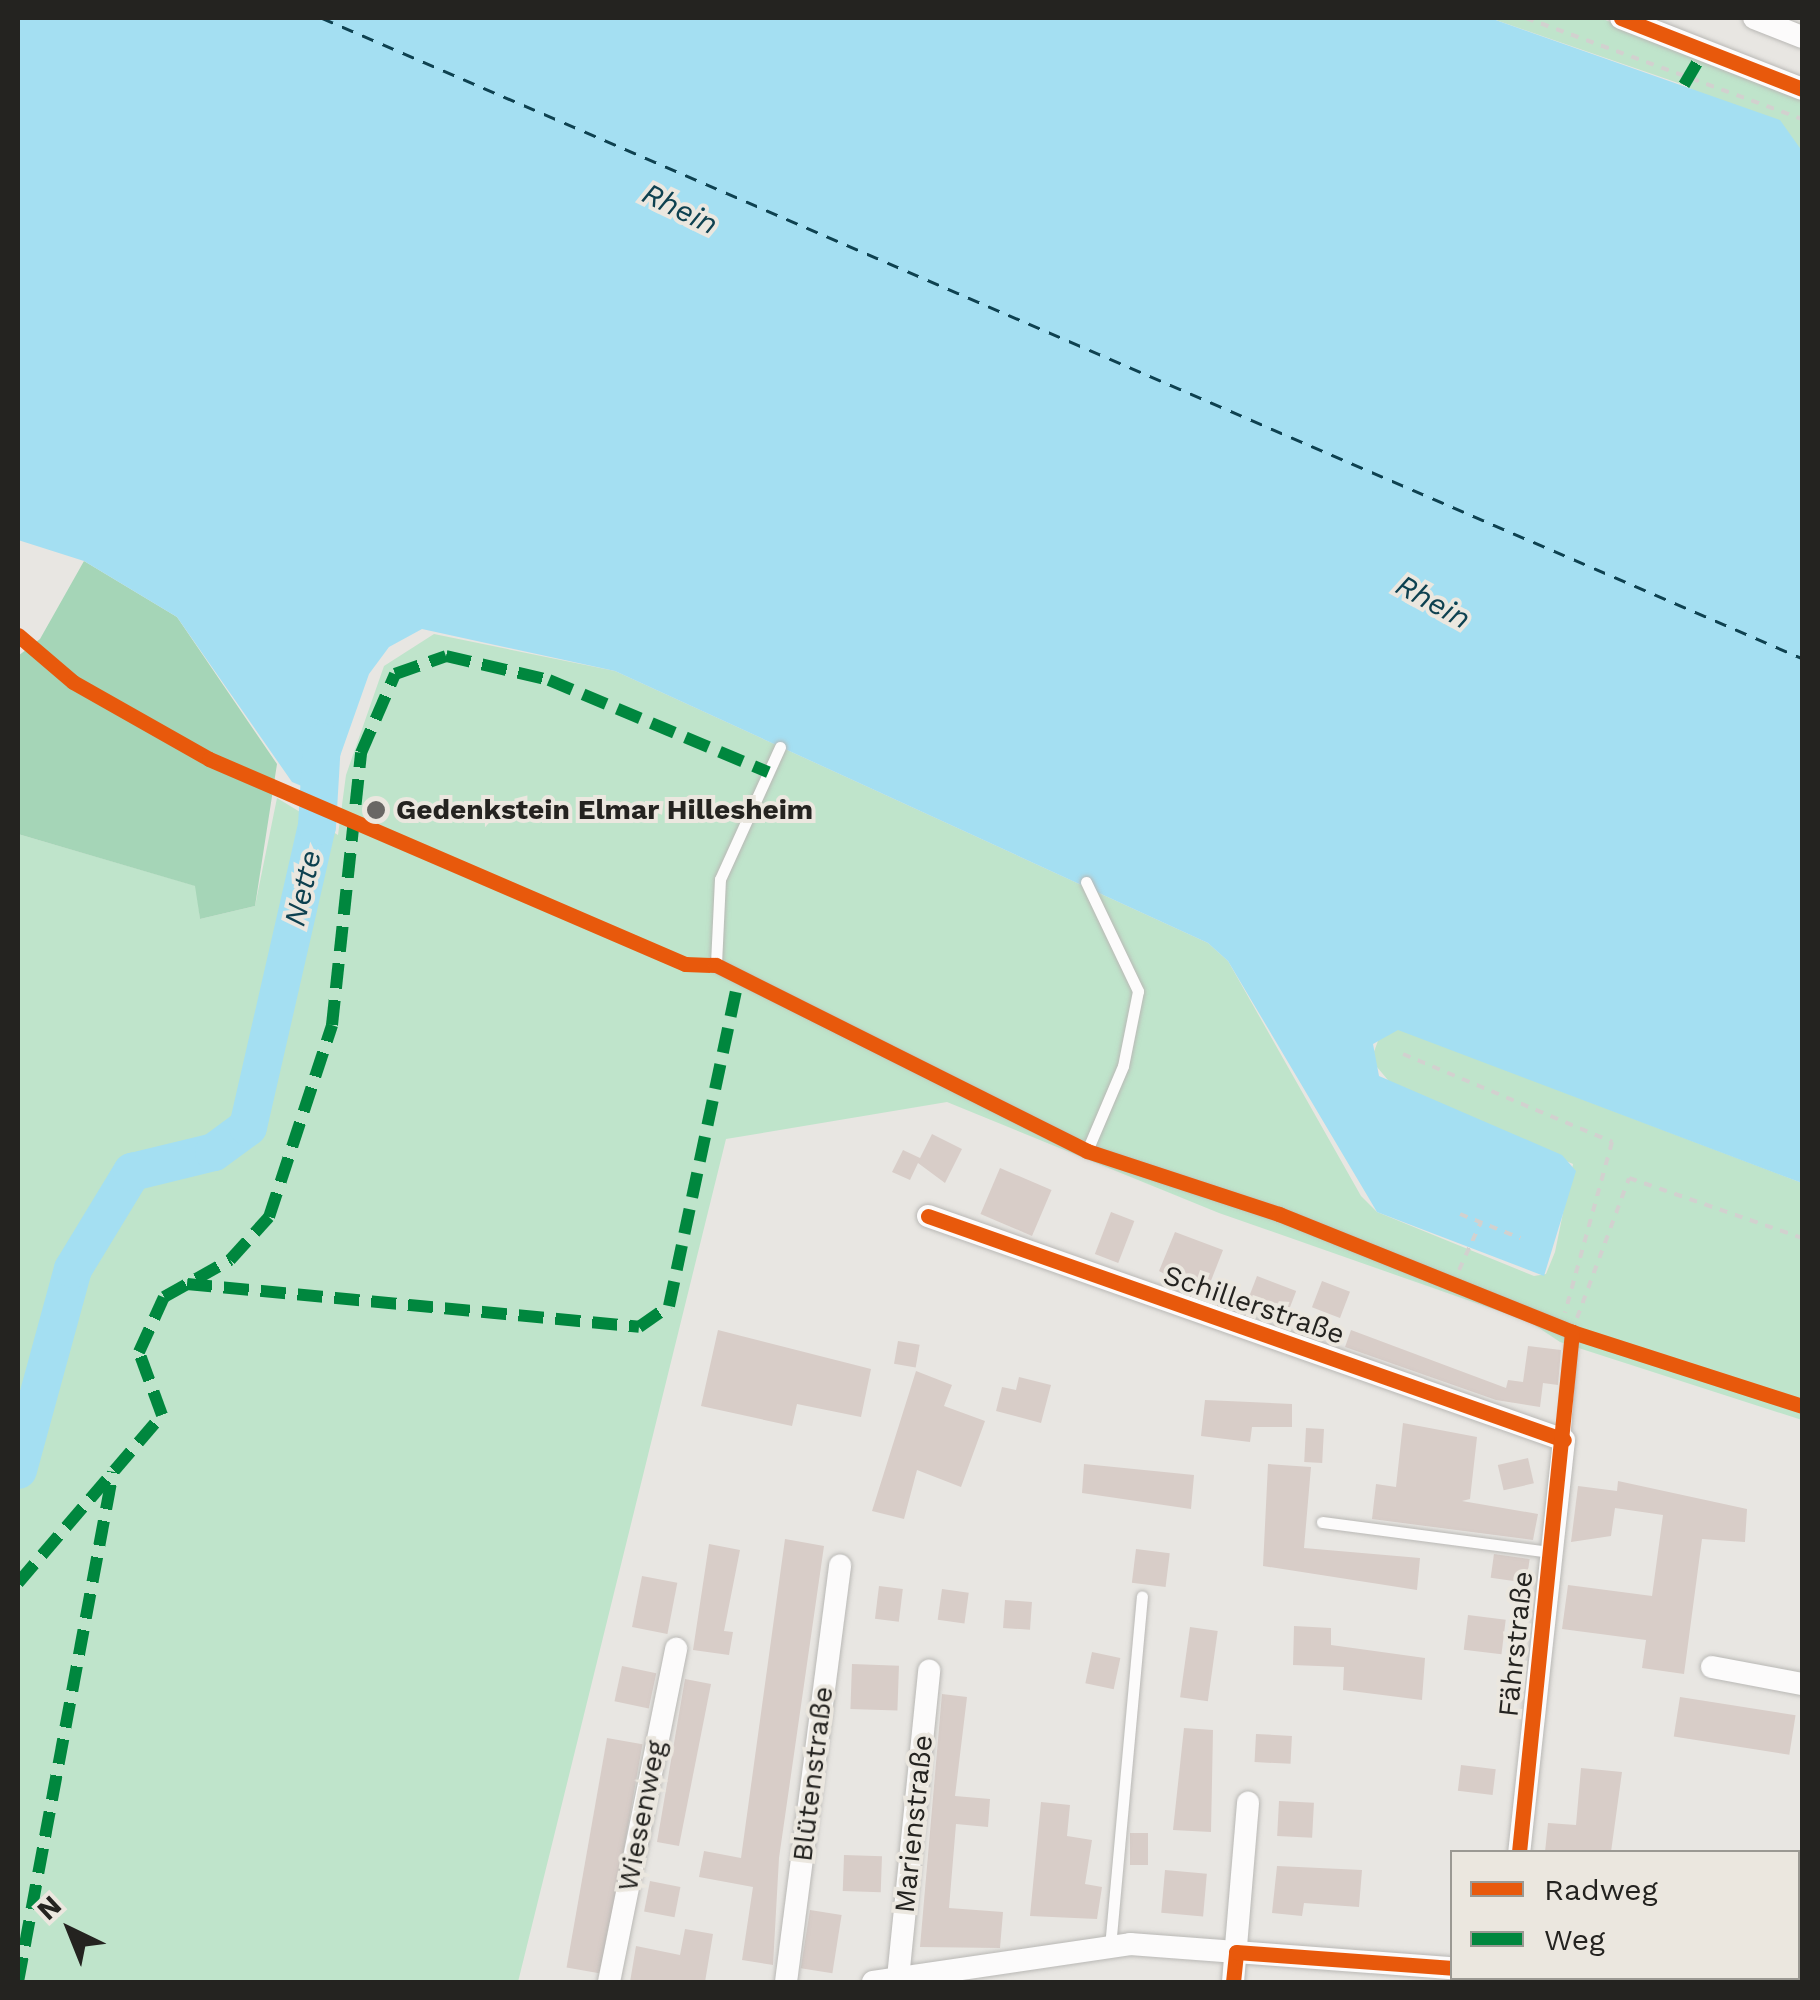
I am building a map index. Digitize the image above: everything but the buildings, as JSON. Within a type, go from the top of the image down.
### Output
[{"type":"street","points":[[1621,18],[1802,89]]},
{"type":"street","points":[[1754,18],[1802,37]]},
{"type":"street","name":"Schillerstraße","points":[[928,1216],[1564,1440]]},
{"type":"street","name":"Fährstraße","points":[[1519,1850],[1564,1440]]},
{"type":"street","name":"Blütenstraße","points":[[786,1982],[840,1565]]},
{"type":"street","name":"Wiesenweg","points":[[609,1982],[676,1649]]},
{"type":"street","points":[[1712,1668],[1802,1684]]},
{"type":"street","name":"Marienstraße","points":[[898,1978],[929,1670]]},
{"type":"street","points":[[1233,1982],[1248,1804]]},
{"type":"street","points":[[873,1982],[1110,1947],[1450,1968]]},
{"type":"street","points":[[1679,1980],[1730,1982]]},
{"type":"lane","points":[[780,747],[720,879],[716,965],[1086,1152],[1453,1284],[1567,1330],[1564,1440]]},
{"type":"lane","points":[[1086,882],[1138,992],[1123,1066],[1086,1152]]},
{"type":"lane","points":[[1322,1522],[1551,1552]]},
{"type":"lane","points":[[1110,1947],[1142,1596]]},
{"type":"path","points":[[1526,18],[1802,119]]},
{"type":"path","points":[[1403,1054],[1612,1142],[1567,1330]]},
{"type":"path","points":[[1567,1330],[1628,1178],[1802,1238]]},
{"type":"path","points":[[1460,1214],[1520,1238]]},
{"type":"path","points":[[1453,1284],[1481,1222]]},
{"type":"green space","points":[[1490,18],[1600,18],[1802,95],[1802,151],[1684,85]]},
{"type":"green space","points":[[84,561],[177,617],[277,764],[255,906],[200,919],[195,886],[18,834],[18,656],[40,639]]},
{"type":"green space","points":[[434,634],[615,671],[1208,943],[1228,961],[1361,1196],[1377,1212],[1534,1276],[1546,1274],[1555,1252],[1573,1164],[1393,1086],[1371,1060],[1379,1038],[1398,1029],[1802,1183],[1802,1420],[1560,1342],[1530,1322],[1219,1213],[947,1102],[726,1139],[518,1982],[18,1982],[18,834],[196,886],[200,919],[255,906],[277,798],[338,835],[346,775],[384,666]]},
{"type":"water","name":"Rhein","points":[[18,18],[1490,18],[1780,120],[1802,151],[1802,1183],[1398,1030],[1373,1044],[1379,1076],[1562,1155],[1576,1171],[1544,1276],[1377,1212],[1228,961],[1208,943],[615,671],[422,629],[389,647],[369,674],[326,796],[292,782],[177,617],[84,561],[18,540]]},
{"type":"waterway","name":"Nette","points":[[18,1470],[73,1269],[132,1172],[214,1152],[248,1127],[317,826],[322,742]]},
{"type":"ferry route","points":[[322,18],[1802,658]]},
{"type":"marked path","points":[[1684,85],[1705,49]]},
{"type":"marked path","points":[[18,1583],[162,1415],[139,1352],[164,1297],[230,1260],[269,1217],[332,1025],[361,753],[395,674],[446,656],[549,680],[768,772]]},
{"type":"marked path","points":[[187,1284],[639,1327],[669,1306],[738,981]]},
{"type":"marked path","points":[[18,1982],[113,1472]]},
{"type":"cycle path","points":[[1621,18],[1802,89]]},
{"type":"cycle path","points":[[18,635],[73,682],[209,759],[685,964],[716,965],[1087,1151],[1279,1214],[1572,1332],[1802,1406]]},
{"type":"cycle path","points":[[928,1216],[1564,1440]]},
{"type":"cycle path","points":[[1519,1850],[1572,1332]]},
{"type":"cycle path","points":[[1233,1982],[1236,1952],[1450,1968]]},
{"type":"place","name":"Gedenkstein Elmar Hillesheim","points":[[376,810]]}]
